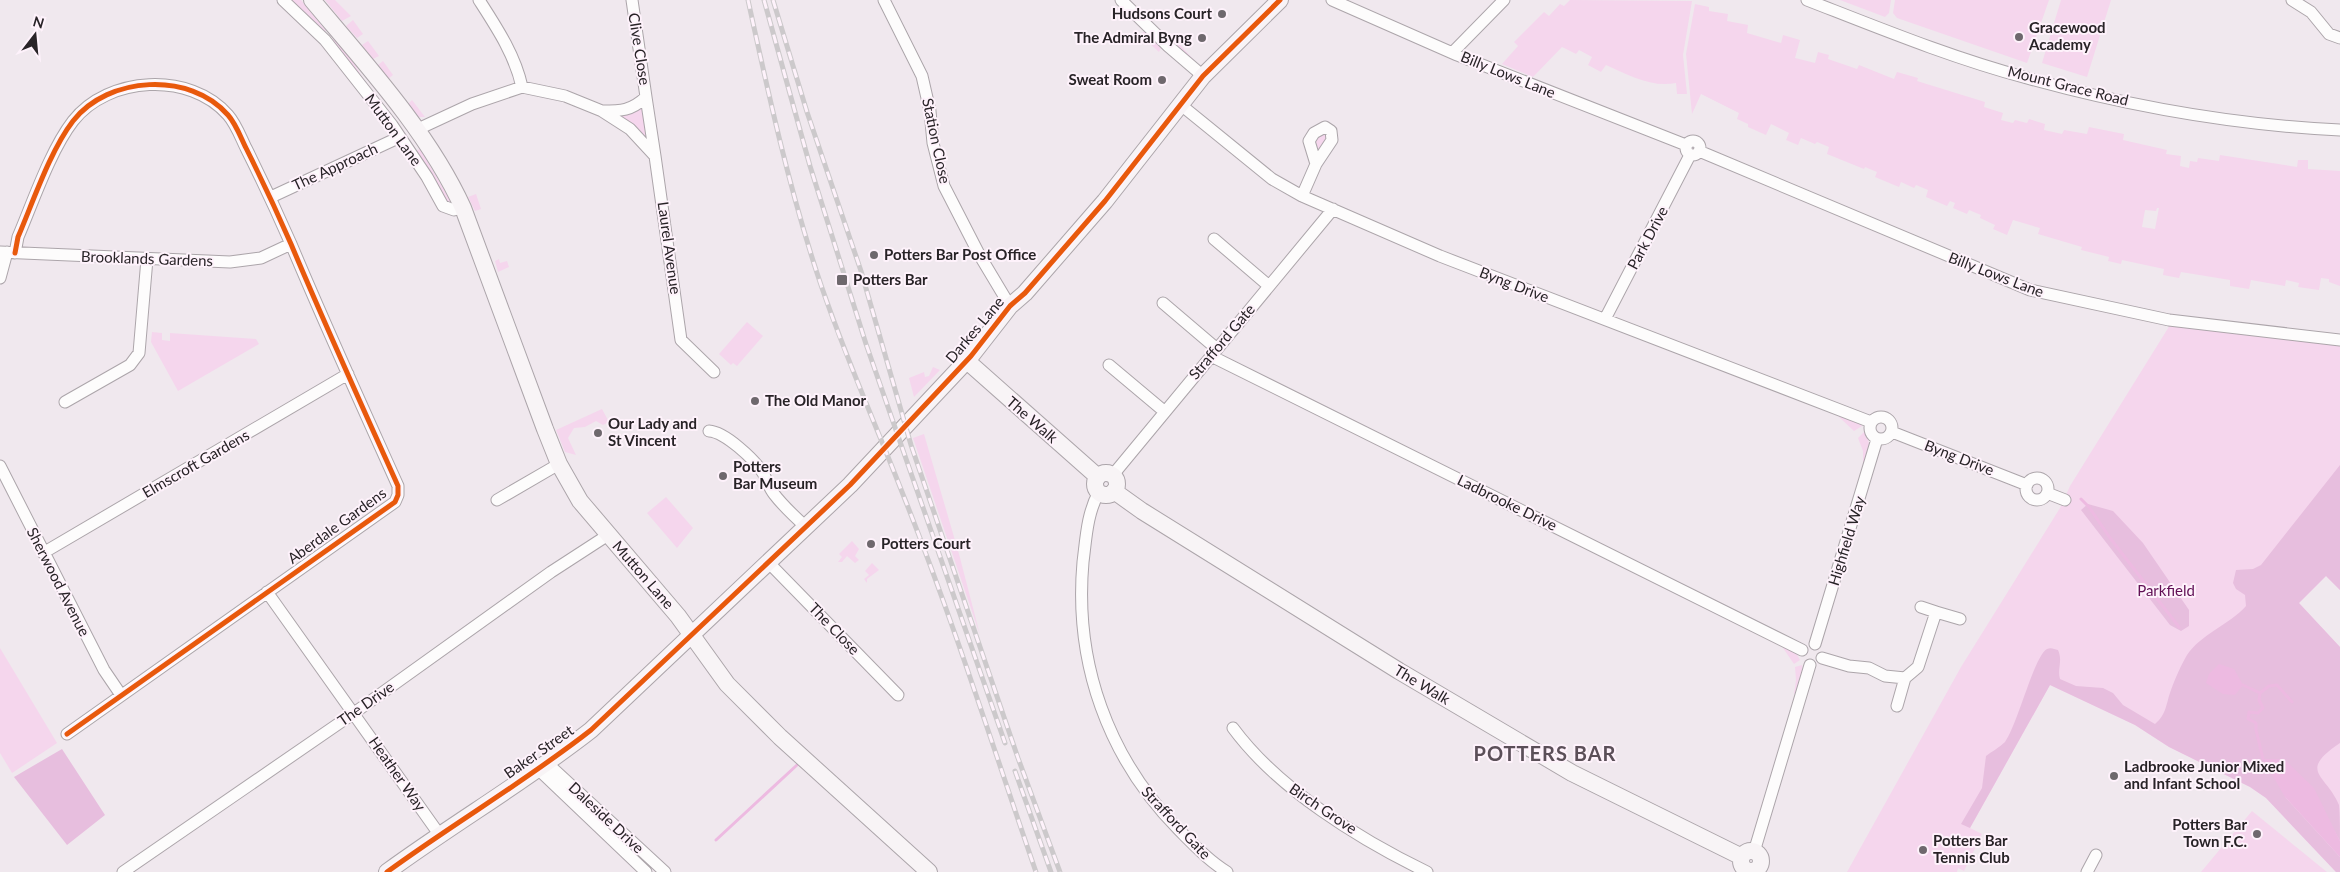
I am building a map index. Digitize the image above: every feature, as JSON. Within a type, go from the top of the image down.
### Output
[{"type":"street","name":"Mutton Lane","points":[[283,0],[331,35],[416,130],[449,178],[463,208],[559,464],[580,501],[674,611],[727,684],[780,737],[929,872]]},
{"type":"street","name":"Mutton Lane","points":[[312,0],[331,35],[427,177],[443,206],[454,210],[463,208]]},
{"type":"street","points":[[479,0],[511,54],[522,88]]},
{"type":"street","name":"Clive Close","points":[[632,0],[646,97]]},
{"type":"street","name":"Station Close","points":[[884,0],[920,71],[930,111],[933,143],[944,186],[980,256],[1010,306]]},
{"type":"street","points":[[1121,0],[1168,46],[1203,76]]},
{"type":"street","name":"Darkes Lane","points":[[692,637],[850,486],[967,361],[1010,306],[1025,293],[1105,202],[1203,76],[1280,0]]},
{"type":"street","name":"Billy Lows Lane","points":[[1332,0],[1452,52],[2030,290],[2169,320],[2340,340]]},
{"type":"street","points":[[1452,52],[1504,0]]},
{"type":"street","name":"Mount Grace Road","points":[[1806,0],[1961,58],[2036,81],[2156,107],[2240,121],[2340,130]]},
{"type":"street","points":[[2292,0],[2310,12],[2329,34],[2340,38]]},
{"type":"street","name":"Aberdale Gardens","points":[[7,252],[18,237],[60,140],[85,108],[109,94],[137,85],[168,85],[190,90],[207,99],[228,115],[271,197],[398,486],[398,495],[395,502],[67,734]]},
{"type":"street","points":[[416,130],[472,104],[522,88],[565,96],[602,111],[630,129],[655,156]]},
{"type":"street","points":[[602,111],[627,111],[636,107],[646,97]]},
{"type":"street","name":"Laurel Avenue","points":[[646,97],[681,340],[714,372]]},
{"type":"street","name":"Byng Drive","points":[[1181,105],[1272,179],[1302,196],[1440,256],[1871,422]]},
{"type":"street","name":"The Approach","points":[[271,197],[400,137]]},
{"type":"street","name":"Park Drive","points":[[1605,320],[1692,151]]},
{"type":"street","points":[[1302,196],[1316,164]]},
{"type":"street","name":"Strafford Gate","points":[[1227,872],[1212,869],[1140,785],[1119,750],[1097,693],[1086,648],[1081,590],[1090,514],[1106,484],[1333,209]]},
{"type":"street","points":[[1214,239],[1269,286]]},
{"type":"street","name":"Brooklands Gardens","points":[[7,252],[230,262],[261,258],[291,244]]},
{"type":"street","points":[[0,278],[7,252]]},
{"type":"street","points":[[66,402],[130,365],[139,353],[147,259]]},
{"type":"street","name":"Ladbrooke Drive","points":[[1163,303],[1214,352],[1802,650]]},
{"type":"street","name":"The Walk","points":[[967,361],[1106,484],[1142,511],[1399,671],[1572,773],[1757,862]]},
{"type":"street","points":[[1109,365],[1164,412]]},
{"type":"street","name":"Elmscroft Gardens","points":[[43,553],[348,374]]},
{"type":"street","points":[[1880,416],[1887,418],[1892,424],[1892,432],[1887,438],[1877,439],[1871,433],[1871,422],[1880,416]]},
{"type":"street","points":[[709,431],[724,436],[753,461],[762,472],[773,493],[806,528]]},
{"type":"street","name":"Byng Drive","points":[[1892,432],[2027,484],[2027,491],[2033,499],[2040,499],[2047,493],[2064,500]]},
{"type":"street","name":"Highfield Way","points":[[1815,644],[1877,439]]},
{"type":"street","points":[[497,500],[559,464]]},
{"type":"street","name":"Sherwood Avenue","points":[[1,470],[112,684],[121,695]]},
{"type":"street","name":"The Drive","points":[[123,872],[354,713],[551,572],[608,536]]},
{"type":"street","name":"The Close","points":[[769,563],[898,695]]},
{"type":"street","name":"Heather Way","points":[[267,592],[439,834]]},
{"type":"street","points":[[1922,607],[1960,619]]},
{"type":"street","points":[[1897,706],[1905,678],[1918,667],[1936,612]]},
{"type":"street","name":"Baker Street","points":[[387,872],[439,834],[543,767],[591,730],[692,637]]},
{"type":"street","points":[[1815,644],[1822,650],[1822,658],[1810,665],[1803,660],[1802,650],[1807,645],[1815,644]]},
{"type":"street","points":[[1822,658],[1849,666],[1869,668],[1886,676],[1905,678]]},
{"type":"street","points":[[1757,862],[1810,665]]},
{"type":"street","name":"Birch Grove","points":[[1233,728],[1248,749],[1301,796],[1387,850],[1427,872]]},
{"type":"street","name":"Daleside Drive","points":[[543,767],[646,872]]},
{"type":"street","name":"Daleside Drive","points":[[543,767],[665,872]]},
{"type":"street","points":[[2088,872],[2096,855]]},
{"type":"green space","points":[[290,0],[301,0],[326,31],[323,31]]},
{"type":"green space","points":[[325,0],[335,0],[351,16],[342,21]]},
{"type":"green space","points":[[1570,0],[1692,1],[1683,55],[1687,94],[1677,94],[1676,83],[1658,84],[1649,82],[1606,65],[1601,72],[1588,65],[1592,57],[1579,50],[1576,54],[1562,47],[1533,77],[1502,64],[1518,46],[1514,42],[1544,12],[1549,16],[1560,4],[1564,6]]},
{"type":"green space","points":[[1840,0],[1891,0],[1889,13],[1885,17]]},
{"type":"green space","points":[[1895,0],[2049,0],[2027,63],[1897,18],[1893,13]]},
{"type":"green space","points":[[2061,0],[2111,0],[2087,77],[2042,63]]},
{"type":"green space","points":[[1695,4],[1709,7],[1709,11],[1728,14],[1727,21],[1748,25],[1747,33],[1781,43],[1783,35],[1800,40],[1795,58],[1815,63],[1818,52],[1829,55],[1828,59],[1857,69],[1859,65],[1894,79],[1897,72],[1918,78],[1917,81],[1985,102],[1984,107],[2003,113],[2001,120],[2013,123],[2015,120],[2027,123],[2029,119],[2045,124],[2044,130],[2062,134],[2064,130],[2087,134],[2089,127],[2124,134],[2123,140],[2167,150],[2166,154],[2181,156],[2180,166],[2189,168],[2190,161],[2197,162],[2198,158],[2219,161],[2220,155],[2297,167],[2298,160],[2308,160],[2308,169],[2340,171],[2340,286],[2329,282],[2329,279],[2321,278],[2319,290],[2298,287],[2299,283],[2286,280],[2285,286],[2251,280],[2249,289],[2230,286],[2230,280],[2181,272],[2179,278],[2163,275],[2164,269],[2122,260],[2121,264],[2108,261],[2109,257],[2081,250],[2082,247],[2038,234],[2040,228],[2013,220],[2007,235],[1993,229],[1995,225],[1980,218],[1981,215],[1969,210],[1967,214],[1953,208],[1955,203],[1950,201],[1947,206],[1926,197],[1928,190],[1916,185],[1914,188],[1901,182],[1899,187],[1875,177],[1877,172],[1865,167],[1864,169],[1827,154],[1829,147],[1801,138],[1798,145],[1786,140],[1789,133],[1771,124],[1766,135],[1748,127],[1748,124],[1737,119],[1739,113],[1701,94],[1692,114],[1686,54]],"holes":[[[2159,208],[2155,229],[2142,227],[2145,210],[2156,211]]]},
{"type":"green space","points":[[353,20],[363,34],[357,38],[346,26]]},
{"type":"green space","points":[[1148,32],[1162,46],[1159,52],[1139,34]]},
{"type":"green space","points":[[1168,32],[1194,60],[1193,61],[1165,36]]},
{"type":"green space","points":[[334,38],[352,60],[364,80],[332,43]]},
{"type":"green space","points":[[368,41],[379,56],[373,59],[362,45]]},
{"type":"green space","points":[[383,61],[393,75],[388,79],[378,65]]},
{"type":"green space","points":[[412,100],[425,117],[418,117],[408,104]]},
{"type":"green space","points":[[642,106],[649,138],[647,140],[617,115]]},
{"type":"green space","points":[[1322,132],[1329,137],[1318,155],[1314,144]]},
{"type":"green space","points":[[420,149],[453,205],[448,205],[416,151]]},
{"type":"green space","points":[[476,194],[481,209],[475,211],[468,197]]},
{"type":"green space","points":[[499,259],[500,263],[507,261],[509,267],[498,272],[495,261]]},
{"type":"green space","points":[[747,322],[763,336],[737,366],[733,363],[731,365],[719,354]]},
{"type":"green space","name":"Parkfield","points":[[2170,325],[2302,341],[2340,342],[2340,590],[2326,576],[2299,603],[2340,647],[2340,872],[2336,872],[2266,798],[2250,787],[2169,747],[2135,725],[2050,685],[1970,828],[1982,834],[1964,871],[1958,868],[1957,872],[1847,872],[1961,667],[2060,508],[2070,486]]},
{"type":"green space","points":[[152,332],[162,333],[162,340],[170,341],[170,333],[256,339],[259,344],[178,391],[151,342]]},
{"type":"green space","points":[[933,367],[940,370],[914,397],[909,378],[924,372],[925,377],[929,376]]},
{"type":"green space","points":[[602,409],[609,422],[603,425],[596,421],[585,427],[574,428],[568,438],[576,455],[565,452],[556,430]]},
{"type":"green space","points":[[1841,415],[1858,421],[1862,426],[1854,431],[1839,417]]},
{"type":"green space","points":[[1866,430],[1870,449],[1866,462],[1863,463],[1863,451],[1858,438]]},
{"type":"green space","points":[[924,434],[959,554],[980,635],[913,438]]},
{"type":"green space","points":[[2340,465],[2340,590],[2326,576],[2299,603],[2340,647],[2340,743],[2327,753],[2317,767],[2318,773],[2339,805],[2340,841],[2335,832],[2285,797],[2340,857],[2340,872],[2336,872],[2266,798],[2250,787],[2169,747],[2135,725],[2050,685],[1970,828],[1961,824],[1982,788],[1986,756],[2005,742],[2031,677],[2042,654],[2047,649],[2058,650],[2060,679],[2076,686],[2103,688],[2113,693],[2123,705],[2155,724],[2164,712],[2174,681],[2187,655],[2207,635],[2232,619],[2246,606],[2245,595],[2236,589],[2233,583],[2236,570],[2253,569],[2261,565]]},
{"type":"green space","points":[[666,497],[693,528],[677,548],[647,513]]},
{"type":"green space","points":[[2088,504],[2113,511],[2143,543],[2189,610],[2189,626],[2181,631],[2170,625],[2081,510]]},
{"type":"green space","points":[[852,541],[859,549],[855,556],[859,560],[855,563],[847,556],[842,562],[838,562],[842,557],[839,554]]},
{"type":"green space","points":[[872,563],[879,570],[867,579],[867,583],[864,579],[869,575],[865,571]]},
{"type":"green space","points":[[1785,645],[1795,651],[1800,660],[1794,664],[1783,648]]},
{"type":"green space","points":[[0,648],[57,743],[12,773],[0,753]]},
{"type":"green space","points":[[1802,665],[1803,671],[1797,692],[1794,694],[1795,667]]},
{"type":"green space","points":[[62,749],[105,815],[67,845],[14,777]]},
{"type":"green space","name":"Potters Bar Town F.C.","points":[[2252,811],[2327,872],[2201,872]]},
{"type":"shaded area","points":[[2219,664],[2234,669],[2243,685],[2235,695],[2223,694],[2206,683],[2209,674]]},
{"type":"shaded area","points":[[2263,759],[2284,759],[2314,788],[2340,841],[2340,857],[2285,797]]},
{"type":"waterway","points":[[2081,499],[2179,627]]},
{"type":"waterway","points":[[2243,685],[2260,693],[2269,686],[2277,685],[2292,702]]},
{"type":"waterway","points":[[2260,693],[2259,700],[2263,708],[2258,713],[2249,712],[2248,719],[2256,723],[2263,759]]},
{"type":"waterway","points":[[716,840],[797,765]]},
{"type":"railway","points":[[748,0],[788,172],[817,273],[837,330],[922,543],[1036,872]]},
{"type":"railway","points":[[764,0],[810,166],[866,344],[1005,743]]},
{"type":"railway","points":[[773,0],[807,112],[861,271],[911,445],[1018,758],[1060,872]]},
{"type":"railway","points":[[1015,771],[1051,872]]},
{"type":"cycle path","points":[[387,872],[541,767],[591,730],[850,485],[971,356],[1010,306],[1025,293],[1105,201],[1203,76],[1280,0]]},
{"type":"cycle path","points":[[15,253],[18,237],[49,162],[73,121],[88,106],[107,95],[127,88],[149,85],[171,86],[193,91],[212,101],[228,115],[238,131],[280,220],[398,486],[398,495],[395,502],[67,734]]},
{"type":"place","name":"Hudsons Court","points":[[1222,14]]},
{"type":"place","name":"Gracewood Academy","points":[[2019,37]]},
{"type":"place","name":"The Admiral Byng","points":[[1202,38]]},
{"type":"place","name":"Sweat Room","points":[[1162,80]]},
{"type":"place","name":"Potters Bar Post Office","points":[[874,255]]},
{"type":"place","name":"Potters Bar","points":[[842,280]]},
{"type":"place","name":"The Old Manor","points":[[755,401]]},
{"type":"place","name":"Our Lady and St Vincent","points":[[598,433]]},
{"type":"place","name":"Potters Bar Museum","points":[[723,476]]},
{"type":"place","name":"Potters Court","points":[[871,544]]},
{"type":"place","name":"Ladbrooke Junior Mixed and Infant School","points":[[2114,776]]},
{"type":"place","name":"Potters Bar Town F.C.","points":[[2257,834]]},
{"type":"place","name":"Potters Bar Tennis Club","points":[[1923,850]]},
{"type":"district","name":"POTTERS BAR","points":[[1545,754]]}]
